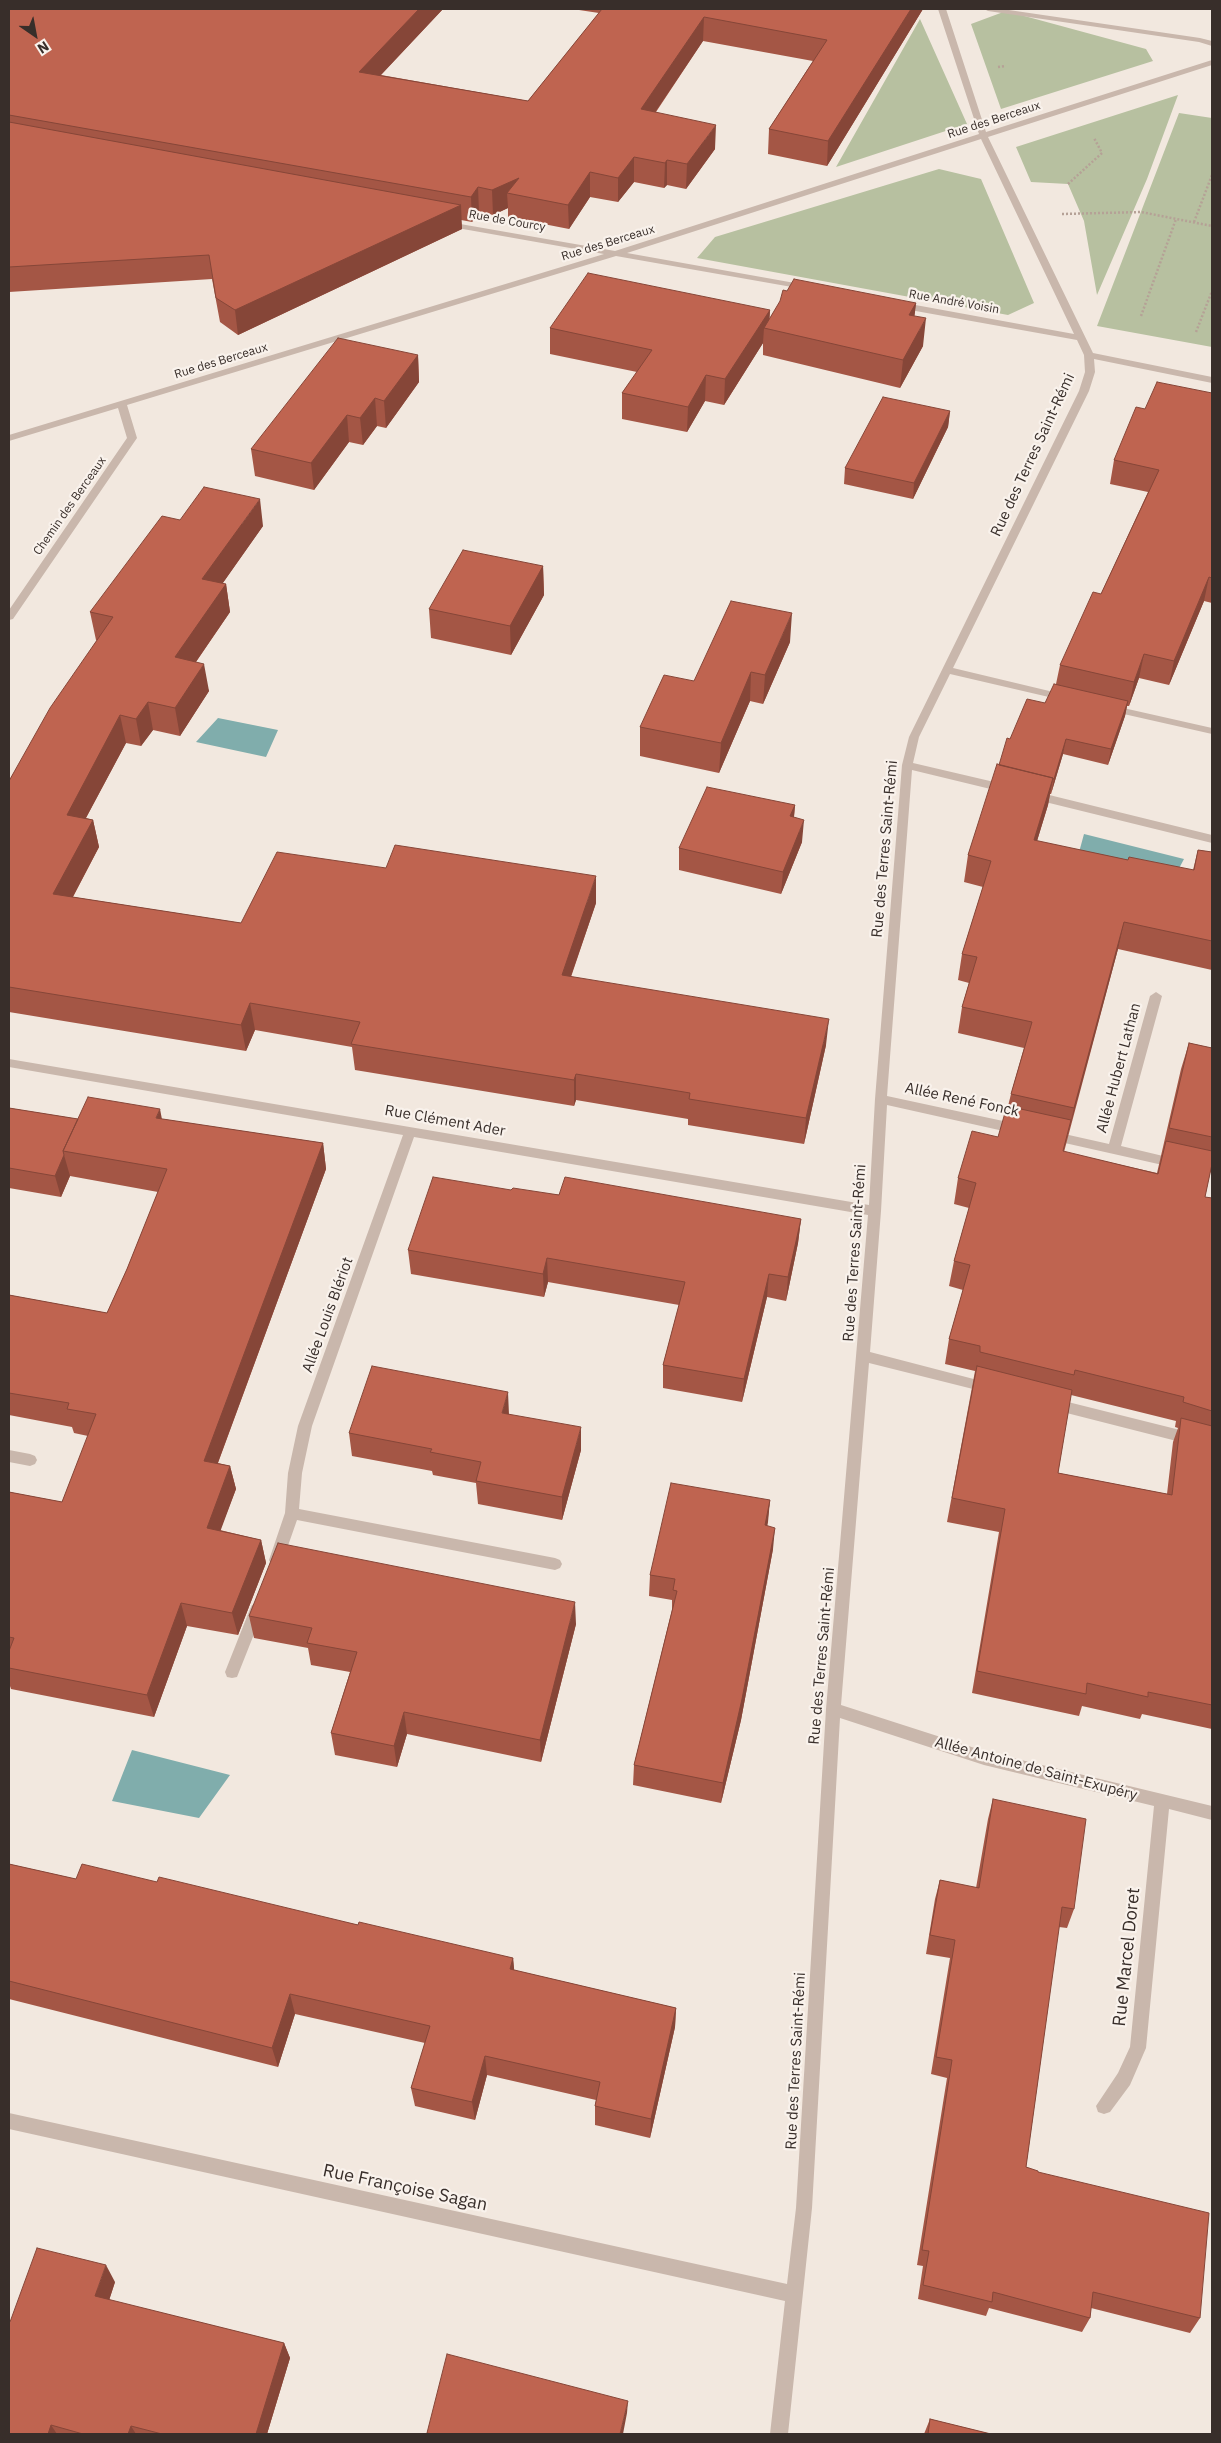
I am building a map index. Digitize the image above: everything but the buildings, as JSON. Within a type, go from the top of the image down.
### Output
[{"type":"street","name":"Rue des Terres Saint-Rémi","points":[[779,2434],[804,2208],[832,1709],[875,1211],[881,1099],[907,764],[914,737],[1084,391],[1090,372],[1089,355],[984,137],[942,9]]},
{"type":"street","points":[[988,9],[1200,40],[1212,44]]},
{"type":"street","name":"Rue des Berceaux","points":[[9,438],[617,253],[984,137],[1212,62]]},
{"type":"street","name":"Rue de Courcy","points":[[435,221],[617,253]]},
{"type":"street","points":[[617,253],[814,289]]},
{"type":"street","name":"Rue André Voisin","points":[[891,303],[1081,338]]},
{"type":"street","points":[[1089,355],[1212,380]]},
{"type":"street","name":"Chemin des Berceaux","points":[[9,617],[132,438],[122,404]]},
{"type":"street","points":[[947,670],[1080,701]]},
{"type":"street","points":[[1098,705],[1212,731]]},
{"type":"street","points":[[907,764],[1212,839]]},
{"type":"street","name":"Allée Hubert Lathan","points":[[1114,1149],[1156,996]]},
{"type":"street","name":"Rue Clément Ader","points":[[9,1062],[875,1211]]},
{"type":"street","name":"Allée René Fonck","points":[[881,1099],[1186,1166]]},
{"type":"street","name":"Allée Louis Blériot","points":[[271,1574],[292,1513],[295,1473],[305,1426],[410,1132]]},
{"type":"street","points":[[863,1356],[1000,1390]]},
{"type":"street","points":[[1038,1400],[1212,1444]]},
{"type":"street","points":[[9,1456],[30,1460]]},
{"type":"street","points":[[292,1513],[555,1564]]},
{"type":"street","points":[[232,1672],[264,1592]]},
{"type":"street","name":"Allée Antoine de Saint-Exupéry","points":[[832,1709],[984,1758],[1162,1803],[1212,1813]]},
{"type":"street","name":"Rue Marcel Doret","points":[[1104,2106],[1124,2079],[1138,2048],[1162,1803]]},
{"type":"street","name":"Rue Françoise Sagan","points":[[9,2120],[794,2294]]},
{"type":"path","points":[[1068,184],[1102,153],[1094,138]]},
{"type":"path","points":[[1194,222],[1212,175]]},
{"type":"path","points":[[1022,214],[1140,212],[1212,226]]},
{"type":"path","points":[[1141,316],[1176,219]]},
{"type":"path","points":[[1196,332],[1212,291]]},
{"type":"green space","points":[[1006,11],[1146,49],[1153,61],[1001,109],[971,24]]},
{"type":"green space","points":[[920,19],[967,124],[836,167]]},
{"type":"green space","points":[[1178,95],[1147,179],[1097,295],[1084,221],[1068,184],[1031,182],[1016,147]]},
{"type":"green space","points":[[1179,113],[1212,118],[1212,347],[1097,326]]},
{"type":"green space","points":[[939,169],[981,179],[1034,303],[1008,315],[697,258],[715,237]]},
{"type":"water","points":[[218,718],[278,730],[266,757],[196,742]]},
{"type":"water","points":[[1084,834],[1184,859],[1167,891],[1075,867]]},
{"type":"water","points":[[132,1750],[230,1775],[199,1818],[112,1801]]}]
